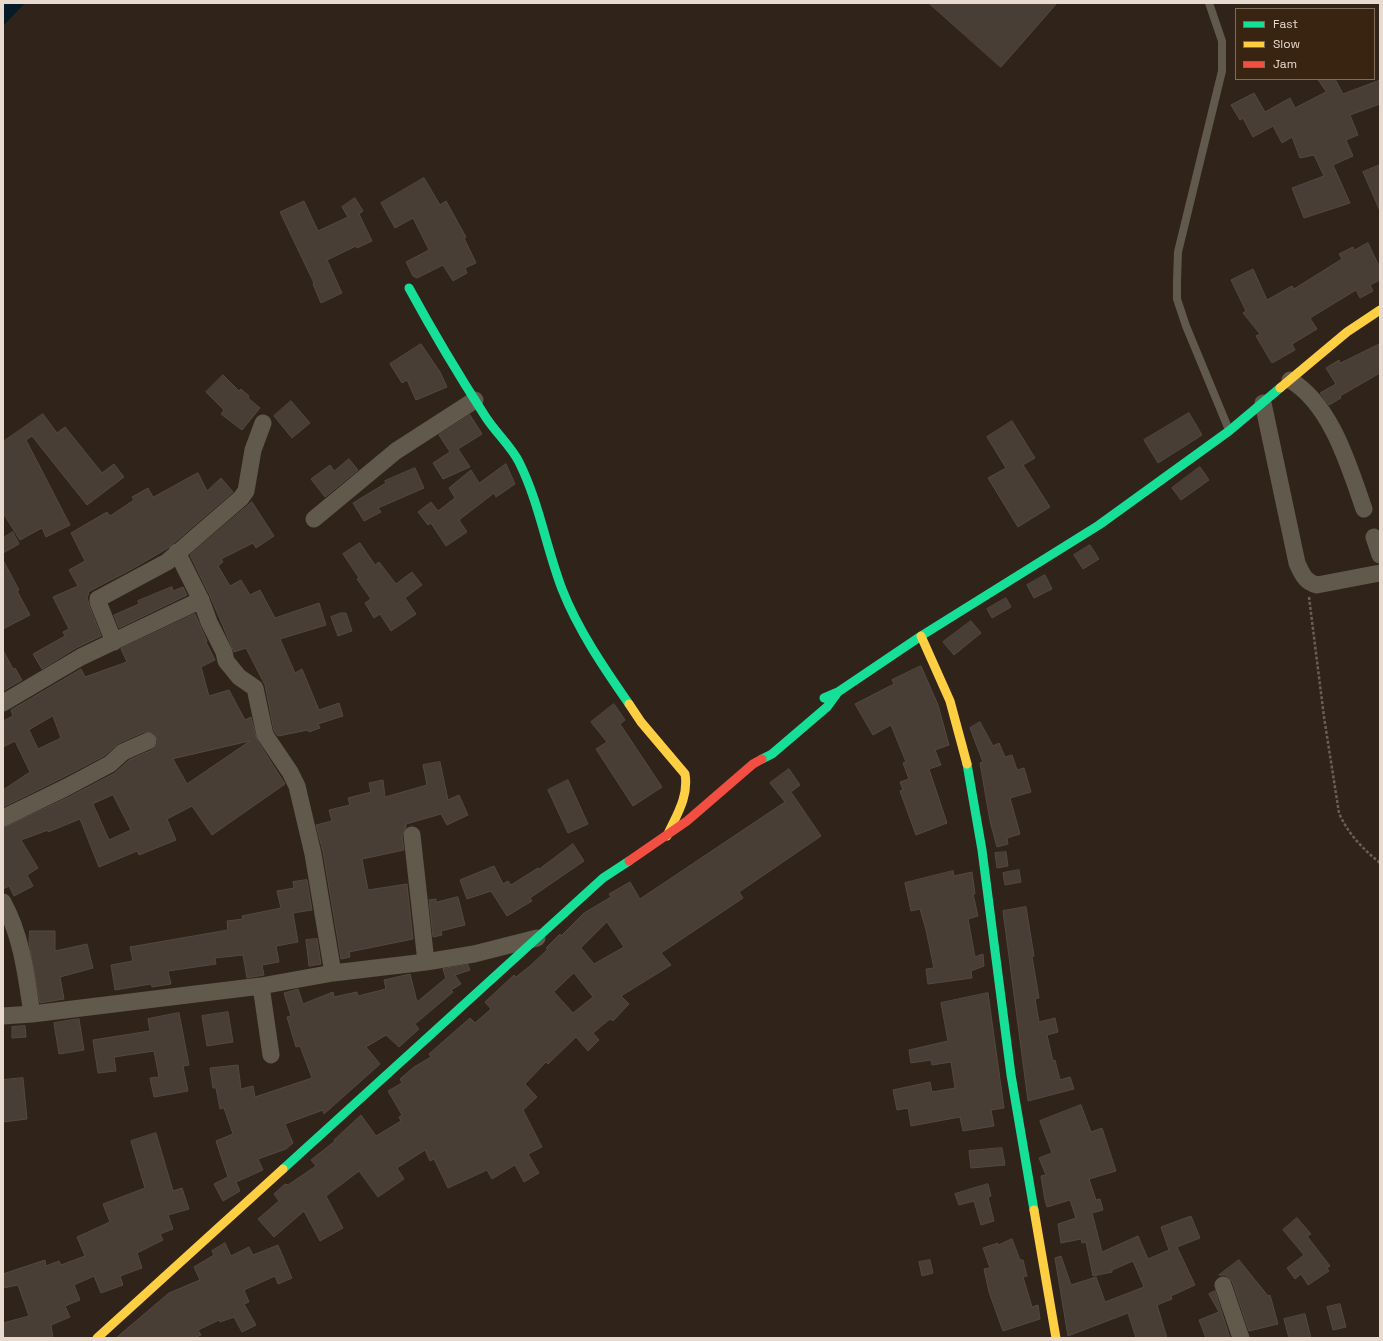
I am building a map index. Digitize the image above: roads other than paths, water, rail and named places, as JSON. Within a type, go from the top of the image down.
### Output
[{"type":"main road","points":[[409,288],[447,357],[475,400],[518,460],[562,589],[574,615],[605,670],[641,722],[684,774],[687,782],[686,791],[667,836]]},
{"type":"main road","points":[[816,702],[838,692],[921,636],[1099,525],[1229,431],[1347,332],[1380,310]]},
{"type":"main road","points":[[921,636],[950,701],[967,762],[983,858],[1011,1075],[1056,1338]]},
{"type":"main road","points":[[97,1338],[430,1038],[604,878],[667,836],[707,806],[753,764],[772,754],[827,707],[838,692]]},
{"type":"main road","points":[[753,764],[760,751]]},
{"type":"street","points":[[1290,380],[1303,387],[1311,395],[1330,425],[1344,454],[1364,509]]},
{"type":"street","points":[[314,520],[396,451],[475,400]]},
{"type":"street","points":[[1263,403],[1297,563],[1302,575],[1309,583],[1318,585],[1380,573]]},
{"type":"street","points":[[114,642],[98,599],[167,562],[241,498],[246,491],[253,450],[262,423]]},
{"type":"street","points":[[1374,538],[1380,555]]},
{"type":"street","points":[[177,552],[201,600],[209,622],[224,652],[226,661],[239,677],[255,688],[265,735],[290,772],[297,786],[313,854],[333,973]]},
{"type":"street","points":[[3,703],[69,664],[201,600]]},
{"type":"street","points":[[3,818],[65,788],[110,764],[123,752],[148,741]]},
{"type":"street","points":[[412,835],[426,962]]},
{"type":"street","points":[[3,902],[11,917],[18,938],[24,962],[32,1014]]},
{"type":"street","points":[[3,1016],[32,1014],[261,986],[333,973],[426,962],[474,954],[537,938]]},
{"type":"street","points":[[261,986],[271,1055]]},
{"type":"street","points":[[1223,1285],[1241,1338]]},
{"type":"lane","points":[[1209,3],[1222,41],[1222,71],[1178,252],[1177,293],[1186,326],[1201,367],[1229,431]]},
{"type":"water","points":[[3,3],[25,3],[3,26]]}]
